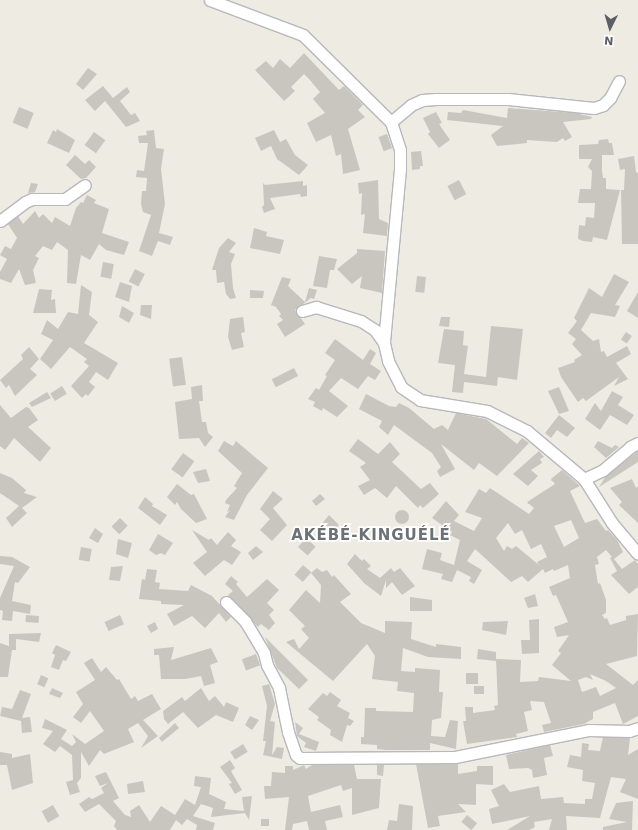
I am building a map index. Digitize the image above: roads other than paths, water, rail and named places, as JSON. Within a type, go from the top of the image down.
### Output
[{"type":"street","points":[[209,0],[303,35],[391,122],[400,150],[400,169],[384,343]]},
{"type":"street","points":[[391,122],[411,105],[422,100],[436,99],[508,99],[594,108],[603,105],[610,98],[619,81]]},
{"type":"street","points":[[0,221],[25,202],[32,199],[65,199],[85,185]]},
{"type":"street","points":[[302,311],[316,307],[361,321],[375,330],[384,343],[393,374],[401,387],[413,397],[501,416],[527,431],[584,479],[612,523],[638,554]]},
{"type":"street","points":[[584,479],[603,470],[630,447],[638,443]]},
{"type":"street","points":[[226,602],[245,621],[264,653],[266,665],[280,688],[288,732],[296,755],[300,758],[455,757],[589,730],[629,731],[638,728]]},
{"type":"district","name":"AKÉBÉ-KINGUÉLÉ","points":[[371,536]]}]
